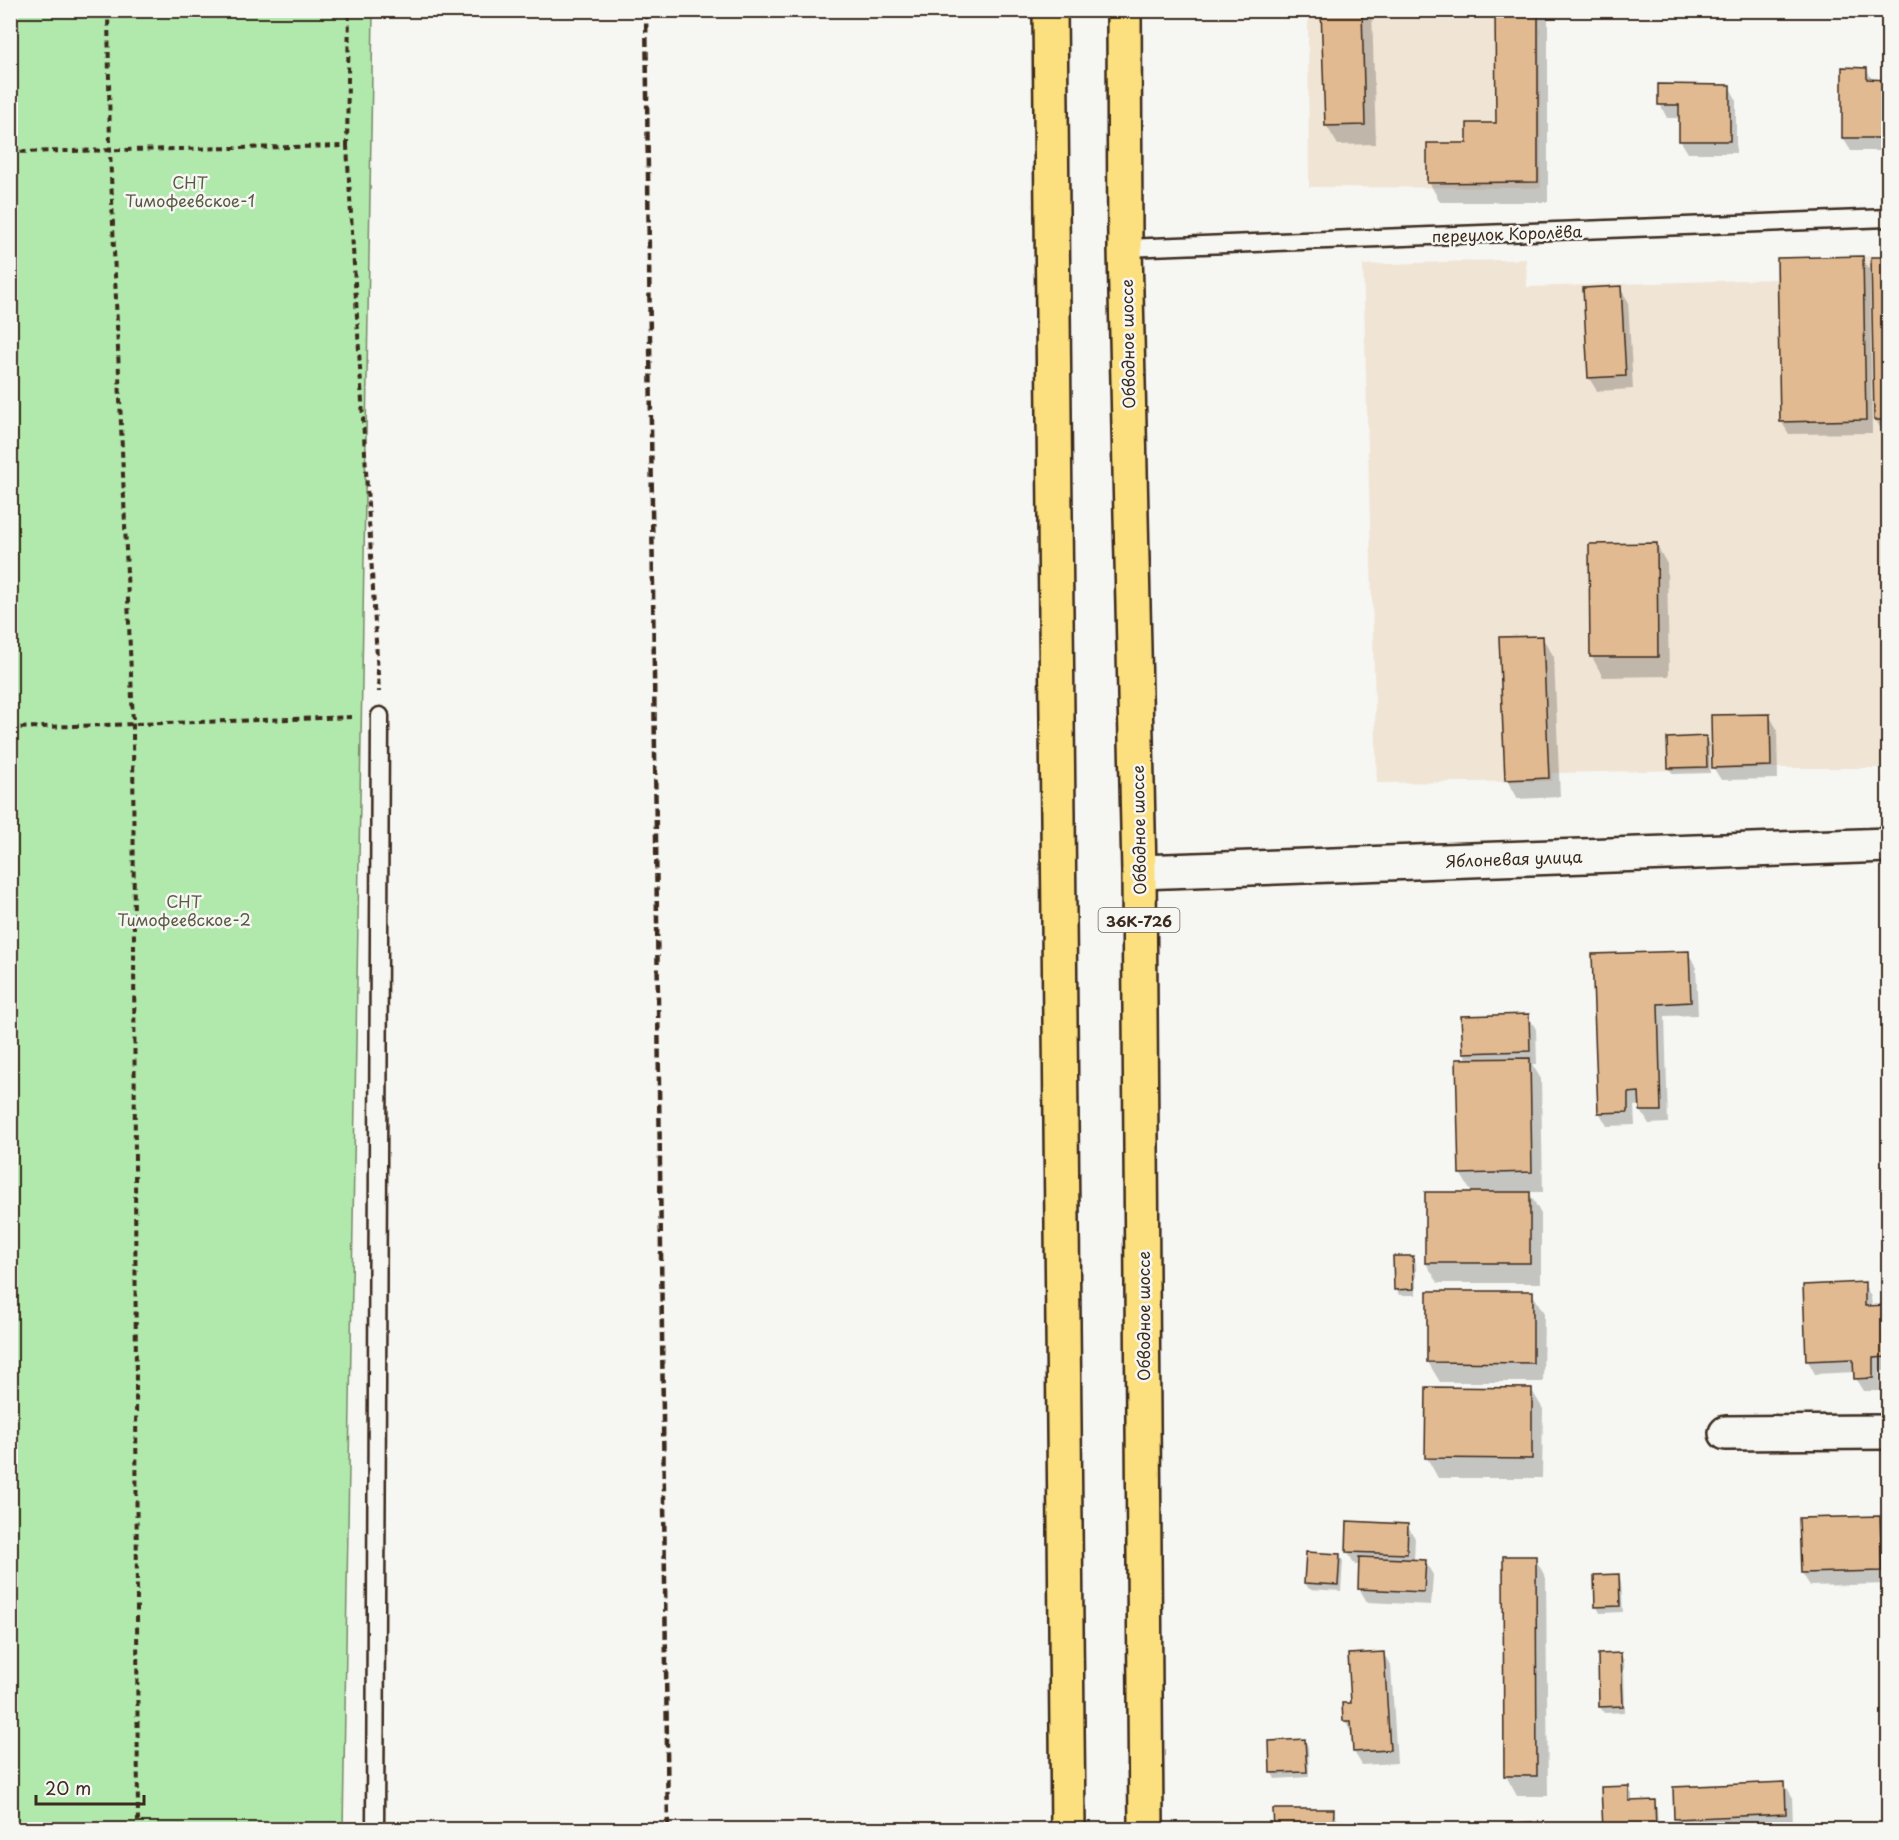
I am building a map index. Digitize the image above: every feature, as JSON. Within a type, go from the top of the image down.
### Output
[{"type":"main road","points":[[1050,10],[1068,1830]]},
{"type":"main road","name":"Обводное шоссе","points":[[1124,10],[1125,248],[1139,872],[1146,1830]]},
{"type":"street","name":"Яблоневая улица","points":[[1139,872],[1888,845]]},
{"type":"street","points":[[1726,1433],[1888,1431]]},
{"type":"lane","name":"переулок Королёва","points":[[1125,248],[1888,218]]},
{"type":"lane","points":[[375,1830],[380,716]]},
{"type":"path","points":[[108,10],[110,150],[133,724],[138,1830]]},
{"type":"path","points":[[10,728],[380,716],[347,146],[349,10]]},
{"type":"path","points":[[10,152],[347,146]]},
{"type":"shaded area","points":[[1308,11],[1540,11],[1541,188],[1309,187]]},
{"type":"shaded area","points":[[1888,256],[1888,768],[1552,773],[1552,781],[1377,783],[1363,265],[1526,259],[1527,287],[1776,279],[1777,258]]},
{"type":"green space","points":[[11,10],[373,11],[343,1829],[11,1829]]},
{"type":"building","points":[[1321,10],[1362,10],[1365,125],[1325,126]]},
{"type":"building","points":[[1495,10],[1538,10],[1538,182],[1427,183],[1427,143],[1467,143],[1467,123],[1496,123]]},
{"type":"building","points":[[1842,67],[1867,68],[1867,79],[1888,80],[1888,138],[1842,138]]},
{"type":"building","points":[[1658,84],[1730,85],[1730,141],[1679,141],[1679,105],[1658,105]]},
{"type":"building","points":[[1863,256],[1866,420],[1780,422],[1777,258]]},
{"type":"building","points":[[1871,257],[1888,257],[1888,420],[1874,420]]},
{"type":"building","points":[[1621,286],[1626,376],[1588,378],[1583,288]]},
{"type":"building","points":[[1657,543],[1658,657],[1590,657],[1589,544]]},
{"type":"building","points":[[1543,636],[1549,778],[1505,780],[1499,637]]},
{"type":"building","points":[[1770,714],[1771,766],[1712,768],[1711,715]]},
{"type":"building","points":[[1706,736],[1707,767],[1668,768],[1667,738]]},
{"type":"building","points":[[1689,951],[1691,1002],[1658,1004],[1661,1111],[1640,1111],[1639,1092],[1628,1093],[1628,1112],[1598,1113],[1592,954]]},
{"type":"building","points":[[1529,1014],[1530,1051],[1463,1053],[1461,1016]]},
{"type":"building","points":[[1530,1058],[1532,1172],[1459,1174],[1456,1059]]},
{"type":"building","points":[[1425,1192],[1530,1192],[1530,1263],[1425,1263]]},
{"type":"building","points":[[1393,1256],[1413,1256],[1414,1289],[1394,1290]]},
{"type":"building","points":[[1865,1282],[1865,1306],[1888,1305],[1888,1357],[1873,1358],[1873,1378],[1854,1379],[1853,1359],[1806,1361],[1803,1285]]},
{"type":"building","points":[[1427,1291],[1533,1291],[1533,1363],[1427,1362]]},
{"type":"building","points":[[1426,1387],[1532,1388],[1532,1459],[1425,1458]]},
{"type":"building","points":[[1880,1516],[1882,1571],[1801,1573],[1799,1518]]},
{"type":"building","points":[[1347,1521],[1408,1524],[1407,1554],[1346,1552]]},
{"type":"building","points":[[1306,1552],[1340,1554],[1338,1585],[1304,1583]]},
{"type":"building","points":[[1503,1556],[1536,1556],[1537,1776],[1504,1776]]},
{"type":"building","points":[[1359,1557],[1426,1560],[1424,1592],[1358,1589]]},
{"type":"building","points":[[1619,1574],[1620,1606],[1595,1607],[1594,1575]]},
{"type":"building","points":[[1384,1652],[1390,1750],[1353,1752],[1351,1721],[1343,1721],[1342,1703],[1351,1703],[1348,1654]]},
{"type":"building","points":[[1621,1653],[1623,1706],[1599,1707],[1598,1654]]},
{"type":"building","points":[[1305,1739],[1307,1772],[1270,1773],[1269,1741]]},
{"type":"building","points":[[1785,1782],[1786,1814],[1674,1819],[1673,1787]]},
{"type":"building","points":[[1629,1786],[1629,1801],[1655,1800],[1656,1830],[1603,1830],[1601,1787]]},
{"type":"building","points":[[1273,1809],[1334,1809],[1333,1830],[1274,1830]]},
{"type":"building","points":[[1532,1822],[1532,1830],[1498,1830],[1498,1827],[1513,1827],[1513,1823]]},
{"type":"railway","points":[[646,10],[668,1830]]},
{"type":"park label","name":"СНТ Тимофеевское-1","points":[[190,191]]},
{"type":"park label","name":"СНТ Тимофеевское-2","points":[[184,910]]}]
